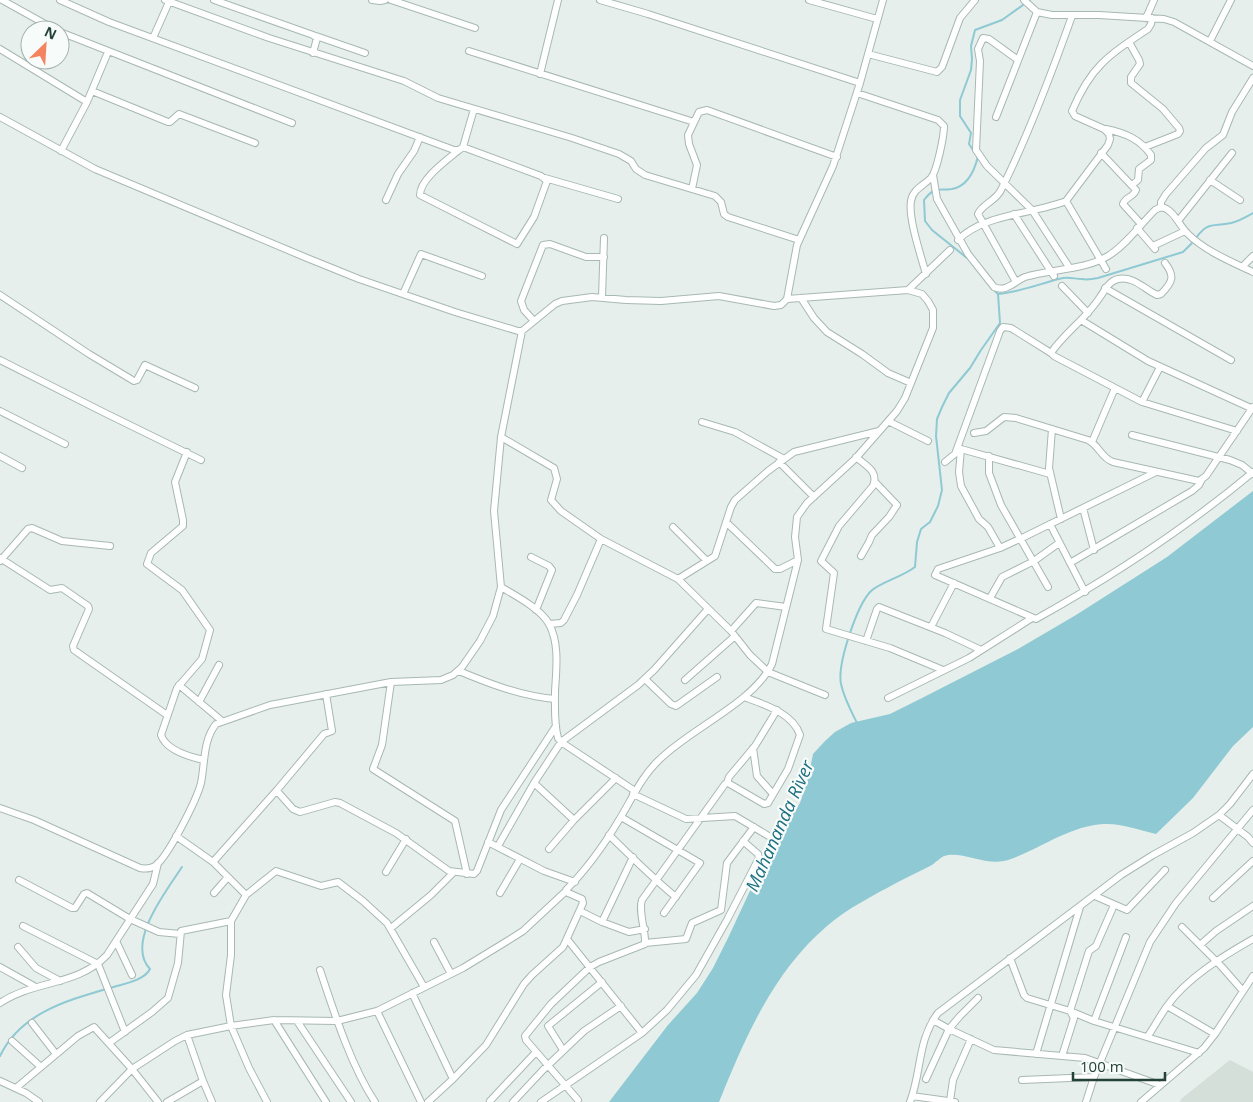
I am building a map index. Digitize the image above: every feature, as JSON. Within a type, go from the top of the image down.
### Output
[{"type":"street","points":[[2,0],[38,20]]},
{"type":"street","points":[[60,0],[96,17],[454,150],[461,149],[545,178],[618,199]]},
{"type":"street","points":[[214,0],[365,53]]},
{"type":"street","points":[[372,0],[380,2],[385,0]]},
{"type":"street","points":[[391,0],[474,28]]},
{"type":"street","points":[[540,74],[558,0]]},
{"type":"street","points":[[600,0],[860,84]]},
{"type":"street","points":[[809,0],[877,19]]},
{"type":"street","points":[[0,808],[34,820],[140,868],[153,867],[158,863],[176,836],[197,794],[211,730],[216,724],[270,705],[391,682],[441,680],[459,671],[480,641],[493,616],[501,587],[494,511],[501,437],[522,331],[548,308],[562,301],[602,297],[626,300],[661,300],[720,296],[774,306],[781,305],[787,299],[794,257],[799,240],[826,185],[836,156],[860,84],[883,0]]},
{"type":"street","points":[[868,54],[937,72],[942,67],[960,18],[975,0]]},
{"type":"street","points":[[1024,0],[1034,10],[1072,16],[1098,15],[1149,18],[1174,22],[1253,66]]},
{"type":"street","points":[[1132,185],[1138,180],[1139,169],[1152,158],[1145,147],[1125,134],[1104,129],[1081,120],[1072,111],[1094,71],[1108,57],[1148,29],[1151,24],[1149,18],[1154,0]]},
{"type":"street","points":[[1210,41],[1232,0]]},
{"type":"street","points":[[153,38],[167,1],[313,53],[404,81],[438,98],[619,154],[631,161],[645,175],[719,198],[722,210],[728,217],[799,240]]},
{"type":"street","points":[[996,117],[1018,60],[1034,10]]},
{"type":"street","points":[[1016,282],[978,214],[997,197],[1004,183],[1020,149],[1072,16]]},
{"type":"street","points":[[70,36],[292,123]]},
{"type":"street","points":[[313,53],[317,41],[316,36]]},
{"type":"street","points":[[1018,60],[989,39],[983,38],[980,40],[978,49],[980,61],[976,150],[986,166],[1032,210],[1069,267]]},
{"type":"street","points":[[1129,42],[1140,64],[1131,76],[1131,83],[1163,109],[1180,131],[1178,134],[1145,147]]},
{"type":"street","points":[[0,48],[87,102]]},
{"type":"street","points":[[468,51],[694,122]]},
{"type":"street","points":[[61,152],[87,102],[108,52]]},
{"type":"street","points":[[1161,207],[1163,198],[1206,148],[1223,135],[1229,118],[1253,78]]},
{"type":"street","points":[[92,91],[168,122],[179,114],[255,142]]},
{"type":"street","points":[[857,93],[942,122],[944,129],[933,175],[935,195],[968,254],[994,287],[1004,289],[1026,277],[1052,273],[1100,260],[1116,251],[1155,210],[1161,207],[1169,210],[1187,233],[1201,244],[1253,272]]},
{"type":"street","points":[[474,109],[461,149],[432,173],[421,190],[420,195],[516,244],[532,222],[537,211],[546,186],[547,181],[545,178]]},
{"type":"street","points":[[692,189],[697,165],[688,139],[689,130],[699,112],[707,110],[836,156]]},
{"type":"street","points":[[0,117],[95,169],[359,279],[455,312],[522,331]]},
{"type":"street","points":[[959,239],[969,231],[983,225],[1014,214],[1057,205],[1066,201],[1110,139],[1109,134],[1104,129]]},
{"type":"street","points":[[386,200],[398,174],[414,151],[420,137]]},
{"type":"street","points":[[1101,153],[1136,190],[1123,204],[1154,248],[1187,233]]},
{"type":"street","points":[[1178,221],[1232,153]]},
{"type":"street","points":[[926,274],[912,217],[911,201],[918,188],[933,175]]},
{"type":"street","points":[[1210,180],[1240,200]]},
{"type":"street","points":[[1066,201],[1106,269]]},
{"type":"street","points":[[1014,214],[1052,273]]},
{"type":"street","points":[[602,297],[604,238]]},
{"type":"street","points":[[534,320],[524,310],[521,301],[543,245],[550,244],[586,257],[604,257]]},
{"type":"street","points":[[908,290],[950,250]]},
{"type":"street","points":[[404,294],[421,254],[482,276]]},
{"type":"street","points":[[1242,267],[1253,256]]},
{"type":"street","points":[[1052,353],[1088,313],[1112,280],[1129,280],[1157,295],[1161,294],[1172,277],[1172,273],[1165,263]]},
{"type":"street","points":[[1062,286],[1088,313]]},
{"type":"street","points":[[1105,288],[1231,360]]},
{"type":"street","points":[[100,1102],[132,1069],[174,1041],[231,1026],[274,1020],[337,1020],[377,1011],[451,974],[523,931],[575,882],[621,817],[634,792],[649,771],[668,751],[744,697],[768,672],[772,664],[798,560],[795,537],[797,517],[803,507],[856,457],[901,406],[933,328],[934,318],[933,310],[922,294],[908,290],[787,299]]},
{"type":"street","points":[[0,295],[89,354],[134,381],[137,380],[145,365],[195,388]]},
{"type":"street","points":[[801,298],[814,318],[827,332],[888,373],[912,383]]},
{"type":"street","points":[[1070,563],[1192,492],[1199,485],[1253,408],[1160,367],[1081,320]]},
{"type":"street","points":[[955,454],[1002,327],[1011,328],[1054,356],[1142,402],[1237,430]]},
{"type":"street","points":[[0,360],[201,460]]},
{"type":"street","points":[[1142,402],[1160,367]]},
{"type":"street","points":[[1092,442],[1115,388]]},
{"type":"street","points":[[0,411],[65,444]]},
{"type":"street","points":[[974,433],[986,431],[1000,419],[1008,417],[1092,442],[1107,460],[1194,481],[1202,479]]},
{"type":"street","points":[[888,421],[928,441]]},
{"type":"street","points":[[702,422],[736,432],[782,461],[814,497]]},
{"type":"street","points":[[1052,429],[1050,474],[1060,519]]},
{"type":"street","points":[[678,579],[714,558],[731,506],[740,495],[782,461],[800,450],[879,431]]},
{"type":"street","points":[[1132,435],[1219,457],[1242,465],[1253,473],[1162,542],[1085,592],[1036,619],[935,576],[937,569],[1021,539],[1156,472]]},
{"type":"street","points":[[501,437],[554,468],[557,479],[552,502],[561,511],[601,539],[678,579],[768,672],[825,695]]},
{"type":"street","points":[[945,462],[962,449]]},
{"type":"street","points":[[962,449],[1050,474]]},
{"type":"street","points":[[962,449],[959,472],[961,486],[979,519],[987,526],[1000,548]]},
{"type":"street","points":[[187,452],[175,482],[183,526],[151,553],[147,564],[182,590],[210,630],[201,661],[179,685],[174,694],[161,735],[162,739],[181,754],[204,760]]},
{"type":"street","points":[[0,456],[22,468]]},
{"type":"street","points":[[989,456],[989,473],[1001,505],[1048,587]]},
{"type":"street","points":[[856,457],[875,475],[875,482],[838,528],[821,560],[834,573],[826,629],[890,648],[943,670]]},
{"type":"street","points":[[861,556],[872,535],[897,506],[875,482]]},
{"type":"street","points":[[1083,508],[1094,550]]},
{"type":"street","points":[[726,522],[775,569],[780,569],[798,560]]},
{"type":"street","points":[[1050,524],[1085,592]]},
{"type":"street","points":[[673,526],[707,561]]},
{"type":"street","points":[[110,546],[62,541],[32,528],[28,529],[1,559],[50,590],[62,588],[88,606],[89,610],[73,646],[74,650],[167,715]]},
{"type":"street","points":[[549,624],[561,623],[564,620],[601,539]]},
{"type":"street","points":[[990,598],[1002,577],[1034,561],[1059,543]]},
{"type":"street","points":[[531,557],[549,566],[552,570],[536,610]]},
{"type":"street","points":[[931,627],[954,583]]},
{"type":"street","points":[[501,587],[536,610],[549,624],[557,658],[556,726],[561,742],[634,792],[684,818],[735,816],[772,838]]},
{"type":"street","points":[[685,680],[733,634],[756,603],[786,607]]},
{"type":"street","points":[[866,641],[878,607],[931,627],[981,650]]},
{"type":"street","points":[[498,846],[534,782],[561,742],[616,703],[654,670],[708,609]]},
{"type":"street","points":[[888,698],[981,650],[1032,618]]},
{"type":"street","points":[[199,702],[219,664]]},
{"type":"street","points":[[459,671],[490,684],[536,698],[555,700]]},
{"type":"street","points":[[644,679],[671,704],[676,706],[717,677]]},
{"type":"street","points":[[391,682],[382,745],[373,769],[454,820],[467,874]]},
{"type":"street","points":[[179,685],[222,721]]},
{"type":"street","points":[[213,862],[277,791],[324,734],[332,731],[326,694]]},
{"type":"street","points":[[726,783],[765,804],[788,769],[800,735],[797,728],[777,710],[744,697]]},
{"type":"street","points":[[645,943],[641,903],[679,850],[699,818],[753,748],[777,710]]},
{"type":"street","points":[[277,791],[298,812],[338,802],[375,820],[406,839],[449,871],[453,873],[474,874],[477,871],[501,810],[556,726]]},
{"type":"street","points":[[753,748],[757,776],[773,794]]},
{"type":"street","points":[[955,1102],[911,1099],[921,1050],[928,1028],[944,1007],[1121,875],[1193,833],[1219,815],[1253,774]]},
{"type":"street","points":[[550,849],[574,820],[616,778]]},
{"type":"street","points":[[534,782],[574,820]]},
{"type":"street","points":[[1086,1102],[1094,1077],[1147,950],[1176,903],[1253,810]]},
{"type":"street","points":[[1219,815],[1253,843]]},
{"type":"street","points":[[621,817],[700,864],[664,913]]},
{"type":"street","points":[[578,1100],[547,1066],[526,1040],[526,1036],[551,1004],[590,967],[645,943],[686,939],[692,923],[721,910],[727,863],[754,827]]},
{"type":"street","points":[[609,835],[655,881],[676,897]]},
{"type":"street","points":[[176,836],[213,862],[246,895]]},
{"type":"street","points":[[386,872],[406,839]]},
{"type":"street","points":[[541,1102],[642,1033],[667,1010],[696,975],[759,858],[758,854],[744,841]]},
{"type":"street","points":[[488,842],[544,872],[575,882]]},
{"type":"street","points":[[602,922],[633,857]]},
{"type":"street","points":[[500,892],[520,858]]},
{"type":"street","points":[[1213,898],[1253,862]]},
{"type":"street","points":[[0,1003],[34,986],[60,981],[80,974],[98,964],[107,955],[153,884],[158,863]]},
{"type":"street","points":[[1095,896],[1128,910],[1165,870]]},
{"type":"street","points":[[266,1102],[231,1026],[226,995],[231,955],[231,921],[246,895],[276,871],[320,886],[338,882],[380,916],[391,928],[424,988]]},
{"type":"street","points":[[391,928],[431,895],[453,873]]},
{"type":"street","points":[[214,893],[228,877]]},
{"type":"street","points":[[19,880],[72,908],[76,907],[84,894],[88,894],[130,919],[159,932],[180,934]]},
{"type":"street","points":[[428,1102],[486,1045],[524,984],[558,952],[567,939],[583,903],[582,900],[566,891]]},
{"type":"street","points":[[1062,1056],[1074,1018],[1070,1011],[1089,951],[1096,946],[1114,905]]},
{"type":"street","points":[[1036,1054],[1080,906]]},
{"type":"street","points":[[1200,945],[1216,931],[1253,906]]},
{"type":"street","points":[[580,912],[629,932],[645,929]]},
{"type":"street","points":[[110,1043],[152,1012],[169,996],[178,963],[180,934],[182,930],[231,921]]},
{"type":"street","points":[[23,926],[98,964],[125,1032]]},
{"type":"street","points":[[1182,927],[1243,991]]},
{"type":"street","points":[[1094,1021],[1126,937]]},
{"type":"street","points":[[567,939],[642,1033]]},
{"type":"street","points":[[1148,1036],[1167,1006],[1179,992],[1217,962],[1253,939]]},
{"type":"street","points":[[116,941],[132,975]]},
{"type":"street","points":[[434,942],[451,974]]},
{"type":"street","points":[[18,947],[36,968],[60,981]]},
{"type":"street","points":[[1010,958],[1024,995],[1094,1021],[1199,1053]]},
{"type":"street","points":[[0,966],[34,986]]},
{"type":"street","points":[[320,970],[337,1020],[366,1089],[375,1102]]},
{"type":"street","points":[[1141,1102],[1199,1053],[1215,1034],[1253,976]]},
{"type":"street","points":[[563,1050],[548,1026],[602,982]]},
{"type":"street","points":[[412,993],[453,1079]]},
{"type":"street","points":[[926,1079],[949,1029],[978,998]]},
{"type":"street","points":[[513,1102],[584,1031],[621,1006]]},
{"type":"street","points":[[1167,1006],[1215,1034]]},
{"type":"street","points":[[377,1011],[421,1102]]},
{"type":"street","points":[[274,1020],[326,1102]]},
{"type":"street","points":[[933,1020],[994,1050],[1085,1058],[1160,1085]]},
{"type":"street","points":[[297,1021],[352,1102]]},
{"type":"street","points":[[32,1024],[56,1054]]},
{"type":"street","points":[[16,1088],[78,1036],[92,1027],[110,1043],[158,1102]]},
{"type":"street","points":[[188,1036],[212,1102]]},
{"type":"street","points":[[950,1101],[953,1080],[971,1039]]},
{"type":"street","points":[[12,1041],[41,1067]]},
{"type":"street","points":[[490,1101],[536,1052]]},
{"type":"street","points":[[1022,1080],[1094,1077]]},
{"type":"street","points":[[0,1081],[26,1093],[35,1101]]},
{"type":"street","points":[[167,1102],[203,1081]]},
{"type":"shaded area","points":[[1230,1060],[1253,1072],[1253,1102],[1180,1102],[1181,1099]]},
{"type":"water","points":[[1253,491],[1253,727],[1233,746],[1193,798],[1156,834],[1123,826],[1104,824],[1067,833],[1020,855],[1000,862],[958,855],[944,856],[932,865],[871,897],[835,919],[808,944],[791,964],[762,1007],[739,1054],[719,1102],[609,1102],[668,1025],[697,993],[713,968],[756,878],[776,850],[785,826],[800,803],[808,779],[813,754],[825,741],[835,732],[851,723],[890,714],[1018,649],[1076,615],[1167,557]]},
{"type":"waterway","points":[[973,150],[969,144],[971,133],[960,116],[960,100],[971,70],[971,46],[975,30],[1002,20],[1030,0]]},
{"type":"waterway","points":[[967,258],[932,230],[925,221],[924,200],[934,191],[952,189],[966,181],[973,171],[978,156]]},
{"type":"waterway","points":[[1196,238],[1208,227],[1234,222],[1253,213]]},
{"type":"waterway","points":[[998,294],[1063,278],[1098,278],[1183,252],[1193,242]]},
{"type":"waterway","points":[[857,723],[841,684],[842,663],[849,635],[854,621],[871,591],[915,567],[917,542],[921,529],[930,522],[938,506],[942,490],[936,436],[937,419],[949,393],[970,368],[1000,323],[998,294],[994,290]]},
{"type":"waterway","points":[[110,988],[138,979],[150,969],[144,958],[142,945],[145,931],[159,903],[182,867]]},
{"type":"waterway","points":[[0,1056],[19,1030],[45,1011],[106,989]]},
{"type":"water label","name":"Mahananda River","points":[[780,826]]}]
